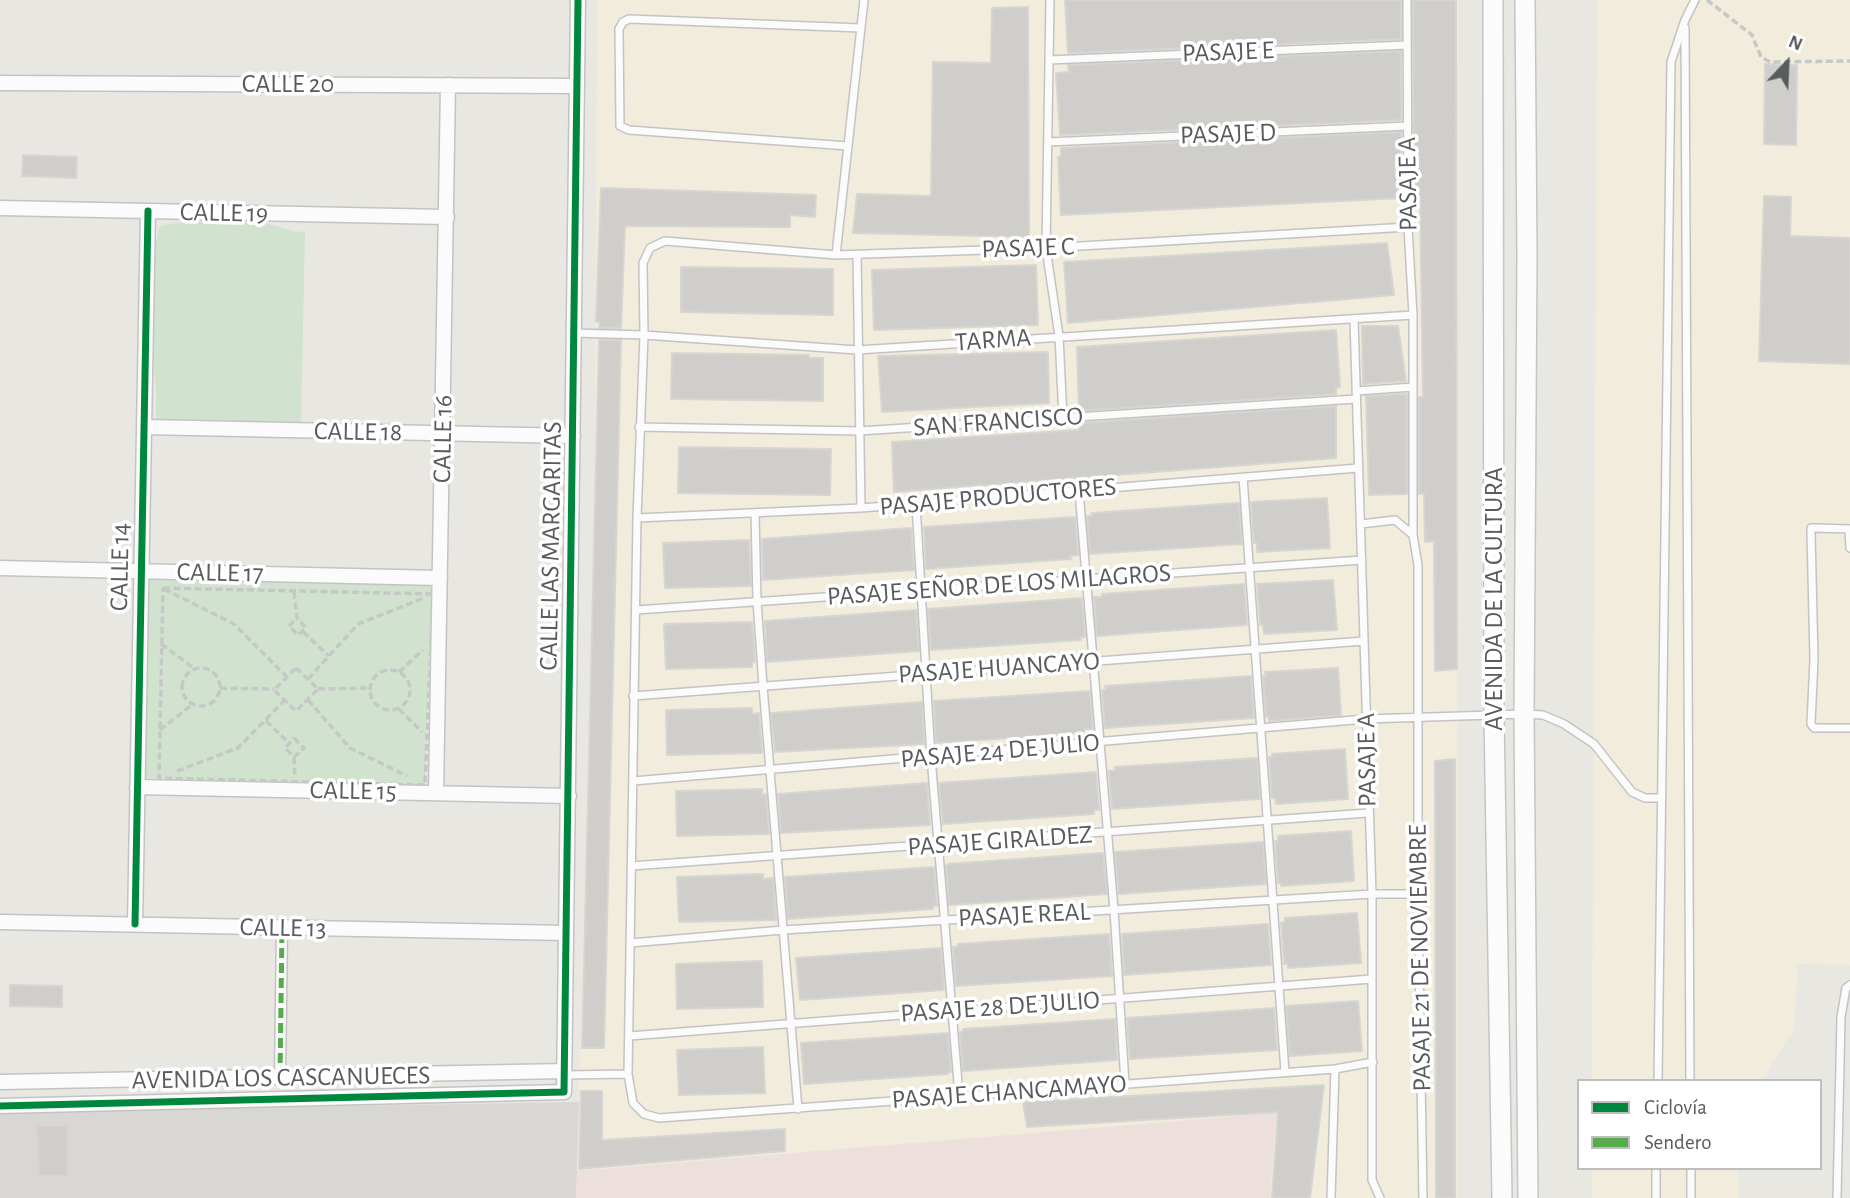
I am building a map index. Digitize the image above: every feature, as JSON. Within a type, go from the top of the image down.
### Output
[{"type":"main road","name":"AVENIDA DE LA CULTURA","points":[[1493,0],[1494,715],[1503,1198]]},
{"type":"main road","name":"AVENIDA DE LA CULTURA","points":[[1525,0],[1527,256],[1524,714],[1528,1198]]},
{"type":"street","name":"CALLE LAS MARGARITAS","points":[[564,1092],[578,0]]},
{"type":"street","name":"CALLE 20","points":[[0,83],[577,86]]},
{"type":"street","name":"CALLE 16","points":[[431,789],[440,578],[448,85]]},
{"type":"street","name":"CALLE 19","points":[[0,208],[447,217]]},
{"type":"street","name":"CALLE 14","points":[[135,924],[148,211]]},
{"type":"street","name":"CALLE 18","points":[[144,427],[573,436]]},
{"type":"street","name":"CALLE 17","points":[[0,568],[440,578]]},
{"type":"street","name":"CALLE 15","points":[[137,787],[431,789],[569,796]]},
{"type":"street","name":"CALLE 13","points":[[0,922],[566,933]]},
{"type":"street","points":[[280,1078],[282,928]]},
{"type":"street","points":[[476,1073],[476,1094]]},
{"type":"street","name":"AVENIDA LOS CASCANUECES","points":[[0,1082],[564,1073]]},
{"type":"street","points":[[392,1076],[394,1096]]},
{"type":"street","points":[[131,1081],[131,1102]]},
{"type":"street","name":"AVENIDA LOS CASCANUECES","points":[[0,1106],[564,1092]]},
{"type":"lane","points":[[836,255],[864,0]]},
{"type":"lane","points":[[1050,0],[1046,248],[1059,336],[1063,418]]},
{"type":"lane","name":"PASAJE A","points":[[1407,0],[1408,227],[1413,315],[1413,535]]},
{"type":"lane","points":[[1658,1079],[1671,62],[1685,20],[1695,0]]},
{"type":"lane","points":[[848,146],[629,130],[620,126],[620,29],[623,22],[629,19],[861,28]]},
{"type":"lane","points":[[1685,20],[1690,1079]]},
{"type":"lane","name":"PASAJE E","points":[[1048,60],[1407,45]]},
{"type":"lane","name":"PASAJE D","points":[[1048,142],[1408,126]]},
{"type":"lane","name":"PASAJE C","points":[[644,335],[643,263],[650,248],[666,241],[836,255],[1046,248],[1408,227]]},
{"type":"lane","points":[[857,254],[861,508]]},
{"type":"lane","name":"TARMA","points":[[574,333],[857,349],[1413,315]]},
{"type":"lane","name":"PASAJE A","points":[[1354,320],[1372,894],[1372,1180],[1380,1198]]},
{"type":"lane","points":[[564,1073],[628,1074],[637,518],[644,335]]},
{"type":"lane","name":"SAN FRANCISCO","points":[[639,426],[859,431],[1356,395],[1413,387]]},
{"type":"lane","name":"PASAJE PRODUCTORES","points":[[637,518],[861,508],[1358,468]]},
{"type":"lane","points":[[1243,477],[1284,1072]]},
{"type":"lane","points":[[1079,491],[1114,910],[1125,1083]]},
{"type":"lane","points":[[916,504],[932,757],[959,1096]]},
{"type":"lane","points":[[755,513],[763,686],[798,1109]]},
{"type":"lane","points":[[1361,524],[1395,520],[1413,535]]},
{"type":"lane","points":[[1850,548],[1849,529],[1811,528],[1814,659],[1811,724],[1814,728],[1850,728]]},
{"type":"lane","name":"PASAJE 21 DE NOVIEMBRE","points":[[1413,535],[1418,565],[1418,894],[1423,1198]]},
{"type":"lane","name":"PASAJE SEÑOR DE LOS MILAGROS","points":[[636,610],[1362,561]]},
{"type":"lane","name":"PASAJE HUANCAYO","points":[[634,696],[1364,641]]},
{"type":"lane","name":"PASAJE 24 DE JULIO","points":[[633,781],[1366,719],[1524,714],[1544,715],[1564,724],[1594,744],[1632,792],[1645,798],[1661,798]]},
{"type":"lane","name":"PASAJE GIRALDEZ","points":[[631,866],[1368,813]]},
{"type":"lane","name":"PASAJE REAL","points":[[630,943],[783,930],[1372,894],[1418,894]]},
{"type":"lane","name":"PASAJE 28 DE JULIO","points":[[629,1036],[1372,979]]},
{"type":"lane","points":[[1837,1198],[1841,1017],[1846,988],[1850,985]]},
{"type":"lane","name":"PASAJE CHANCAMAYO","points":[[628,1074],[634,1103],[644,1114],[659,1118],[1335,1069],[1373,1062]]},
{"type":"lane","points":[[1331,1198],[1335,1069]]},
{"type":"lane","points":[[1656,1170],[1656,1198]]},
{"type":"lane","points":[[1690,1170],[1691,1198]]},
{"type":"path","points":[[1707,0],[1752,34],[1760,57],[1770,62],[1850,61]]},
{"type":"path","points":[[163,588],[433,593]]},
{"type":"path","points":[[159,778],[163,588]]},
{"type":"path","points":[[163,588],[234,624],[287,677]]},
{"type":"path","points":[[294,592],[297,618],[306,628],[298,635],[289,626],[297,618]]},
{"type":"path","points":[[431,789],[427,738],[433,593]]},
{"type":"path","points":[[308,680],[358,624],[433,593]]},
{"type":"path","points":[[302,631],[329,656]]},
{"type":"path","points":[[399,672],[431,643]]},
{"type":"path","points":[[162,644],[195,669]]},
{"type":"path","points":[[201,668],[216,676],[220,688],[216,699],[205,706],[192,704],[182,689],[185,677],[201,668]]},
{"type":"path","points":[[274,690],[296,668],[318,689],[370,688]]},
{"type":"path","points":[[393,670],[399,672],[408,681],[408,700],[399,709],[387,710],[376,705],[370,695],[375,676],[393,670]]},
{"type":"path","points":[[220,688],[274,690],[296,711],[318,689]]},
{"type":"path","points":[[308,700],[350,748],[431,789]]},
{"type":"path","points":[[159,778],[239,748],[285,701]]},
{"type":"path","points":[[160,730],[192,704]]},
{"type":"path","points":[[399,709],[427,738]]},
{"type":"path","points":[[266,721],[289,744]]},
{"type":"path","points":[[294,757],[304,748],[294,738],[285,748],[294,757],[295,780]]},
{"type":"path","points":[[159,778],[295,780],[431,789]]},
{"type":"shaded area","points":[[597,0],[1458,0],[1457,1198],[1270,1198],[1276,1113],[577,1171],[595,485]]},
{"type":"shaded area","points":[[1597,0],[1850,0],[1850,965],[1798,964],[1794,1029],[1763,1079],[1592,1079]]},
{"type":"shaded area","points":[[579,1102],[576,1198],[0,1198],[0,1112]]},
{"type":"shaded area","points":[[1276,1113],[1270,1198],[576,1198],[577,1171]]},
{"type":"shaded area","points":[[1592,1170],[1738,1170],[1739,1198],[1592,1198]]},
{"type":"green space","points":[[234,213],[292,231],[305,232],[301,422],[280,430],[156,419],[146,283],[160,226]]},
{"type":"green space","points":[[150,574],[432,584],[425,785],[145,778]]},
{"type":"building","points":[[1065,0],[1401,0],[1401,39],[1068,53]]},
{"type":"building","points":[[1413,0],[1456,0],[1457,669],[1435,671],[1434,541],[1425,542],[1424,493],[1419,494],[1419,397],[1423,397],[1420,198],[1414,198]]},
{"type":"building","points":[[1028,7],[1029,237],[853,233],[857,194],[931,196],[933,62],[991,63],[992,8]]},
{"type":"building","points":[[1401,51],[1401,120],[1060,135],[1056,73],[1069,72],[1068,65]]},
{"type":"building","points":[[1765,64],[1797,65],[1796,145],[1764,144]]},
{"type":"building","points":[[1401,132],[1402,198],[1061,215],[1058,157],[1061,157],[1061,148]]},
{"type":"building","points":[[23,155],[77,157],[76,178],[22,176]]},
{"type":"building","points":[[601,188],[816,195],[815,217],[790,215],[790,227],[625,226],[621,328],[599,328],[600,322],[596,322]]},
{"type":"building","points":[[1764,196],[1791,197],[1790,236],[1850,238],[1850,364],[1759,361]]},
{"type":"building","points":[[1387,243],[1394,295],[1068,323],[1064,262]]},
{"type":"building","points":[[1036,265],[1038,325],[874,330],[872,270]]},
{"type":"building","points":[[681,267],[833,269],[833,315],[681,312]]},
{"type":"building","points":[[1362,326],[1398,326],[1406,381],[1363,384]]},
{"type":"building","points":[[1336,330],[1340,387],[1336,388],[1336,394],[1079,411],[1077,347]]},
{"type":"building","points":[[599,340],[621,340],[604,1048],[582,1048]]},
{"type":"building","points":[[1048,352],[1049,403],[882,412],[878,356]]},
{"type":"building","points":[[672,353],[809,355],[809,358],[823,358],[823,401],[671,399]]},
{"type":"building","points":[[1407,394],[1407,494],[1369,495],[1366,396]]},
{"type":"building","points":[[1336,406],[1336,458],[894,492],[892,442],[1079,430],[1079,423]]},
{"type":"building","points":[[679,447],[831,449],[830,495],[678,493]]},
{"type":"building","points":[[1327,498],[1330,548],[1257,552],[1251,502]]},
{"type":"building","points":[[1239,503],[1242,544],[1090,554],[1087,516],[1092,516],[1092,513]]},
{"type":"building","points":[[1075,517],[1078,555],[1070,556],[1071,559],[926,569],[924,527]]},
{"type":"building","points":[[911,528],[914,570],[763,580],[762,539]]},
{"type":"building","points":[[749,540],[751,586],[665,588],[663,543]]},
{"type":"building","points":[[1333,580],[1337,630],[1264,634],[1263,624],[1260,625],[1257,584]]},
{"type":"building","points":[[1244,584],[1247,625],[1097,636],[1094,597],[1102,597],[1102,594]]},
{"type":"building","points":[[1082,598],[1085,637],[1080,637],[1081,640],[931,650],[928,609]]},
{"type":"building","points":[[916,610],[919,651],[767,662],[765,621]]},
{"type":"building","points":[[752,622],[755,662],[752,667],[666,669],[664,624]]},
{"type":"building","points":[[1338,668],[1341,715],[1269,721],[1269,717],[1266,717],[1265,672]]},
{"type":"building","points":[[1251,676],[1254,718],[1105,728],[1102,690],[1106,689],[1105,686]]},
{"type":"building","points":[[1090,691],[1093,729],[1084,729],[1084,733],[936,743],[934,701]]},
{"type":"building","points":[[922,702],[924,744],[775,752],[771,713]]},
{"type":"building","points":[[752,708],[752,714],[759,713],[762,753],[667,755],[666,710]]},
{"type":"building","points":[[1345,749],[1348,799],[1276,804],[1275,798],[1272,798],[1269,757],[1272,757],[1272,754]]},
{"type":"building","points":[[1257,758],[1260,799],[1112,809],[1109,771],[1116,770],[1115,767]]},
{"type":"building","points":[[1455,759],[1455,1198],[1436,1198],[1435,761]]},
{"type":"building","points":[[1096,772],[1099,810],[1094,810],[1094,814],[943,824],[939,783]]},
{"type":"building","points":[[927,783],[930,825],[781,833],[778,794]]},
{"type":"building","points":[[762,789],[762,795],[766,794],[769,834],[677,836],[676,791]]},
{"type":"building","points":[[1351,831],[1354,881],[1281,886],[1281,883],[1278,883],[1275,841],[1278,841],[1278,836]]},
{"type":"building","points":[[1263,842],[1266,884],[1119,894],[1115,852]]},
{"type":"building","points":[[1103,853],[1107,894],[949,905],[948,864]]},
{"type":"building","points":[[934,867],[937,906],[933,906],[933,909],[788,919],[785,877]]},
{"type":"building","points":[[763,874],[763,879],[773,878],[776,920],[679,922],[677,877]]},
{"type":"building","points":[[1357,913],[1361,963],[1288,968],[1288,964],[1284,964],[1281,923],[1285,922],[1285,918]]},
{"type":"building","points":[[1268,924],[1271,965],[1124,975],[1122,934]]},
{"type":"building","points":[[1109,934],[1112,976],[956,986],[953,947],[958,947],[958,944]]},
{"type":"building","points":[[941,948],[944,990],[800,1000],[796,958]]},
{"type":"building","points":[[762,961],[763,1007],[677,1009],[676,964]]},
{"type":"building","points":[[10,985],[62,986],[62,1007],[10,1006]]},
{"type":"building","points":[[1358,1001],[1362,1051],[1290,1056],[1286,1006]]},
{"type":"building","points":[[1274,1008],[1277,1050],[1130,1059],[1127,1018]]},
{"type":"building","points":[[1115,1019],[1117,1060],[963,1071],[960,1032],[963,1032],[963,1029]]},
{"type":"building","points":[[948,1033],[951,1072],[948,1074],[804,1084],[801,1043]]},
{"type":"building","points":[[763,1047],[765,1093],[679,1095],[677,1050]]},
{"type":"building","points":[[1324,1085],[1310,1198],[1272,1198],[1278,1112],[1027,1127],[1023,1102]]},
{"type":"building","points":[[581,1091],[602,1091],[602,1140],[785,1129],[785,1151],[579,1169]]},
{"type":"building","points":[[37,1126],[67,1126],[68,1176],[39,1176]]},
{"type":"marked path","points":[[280,1078],[282,928]]},
{"type":"cycle path","points":[[0,1106],[564,1092],[578,0]]},
{"type":"cycle path","points":[[135,924],[148,211]]}]
